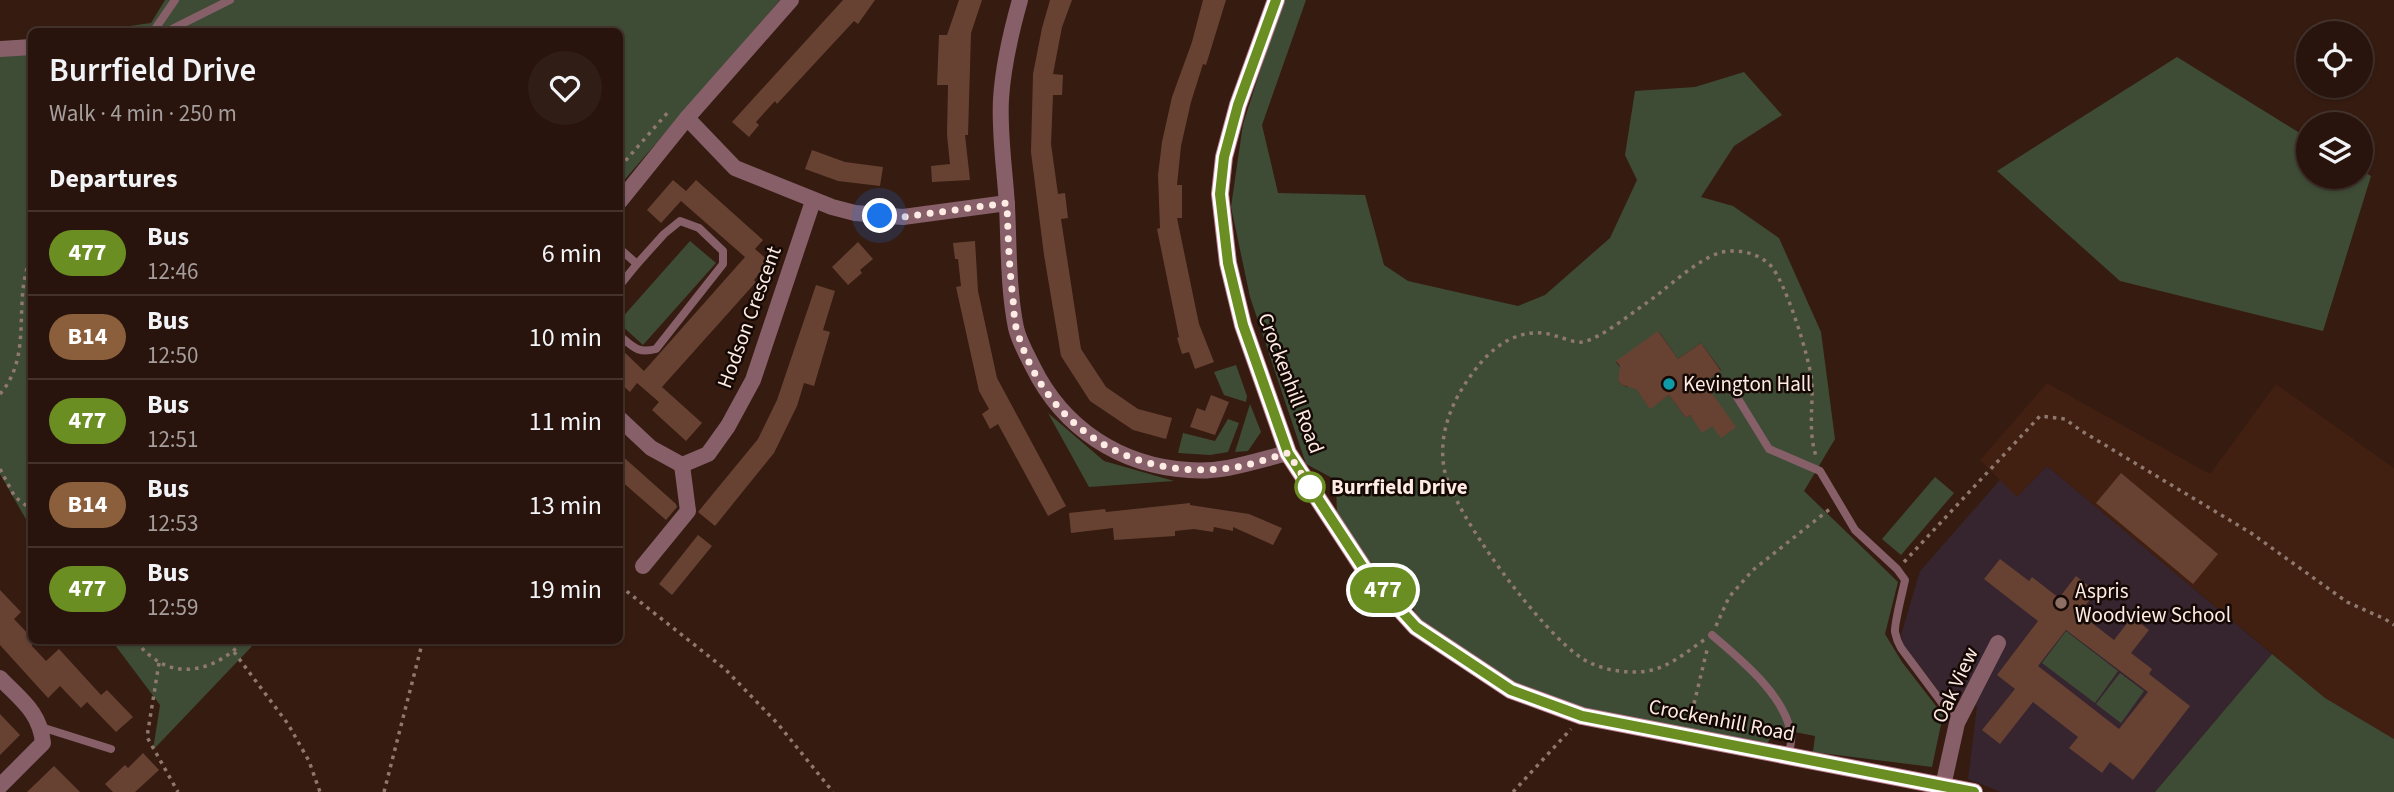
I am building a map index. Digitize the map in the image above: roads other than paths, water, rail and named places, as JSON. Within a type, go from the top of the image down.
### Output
[{"type":"main road","name":"Crockenhill Road","points":[[1276,0],[1238,105],[1224,157],[1220,194],[1228,263],[1243,325],[1288,453],[1366,572],[1416,627],[1511,690],[1582,716],[1974,792]]},
{"type":"street","points":[[623,197],[687,118],[791,0]]},
{"type":"street","points":[[1020,0],[1007,53],[1001,100],[1010,273],[1017,330],[1043,389],[1065,416],[1100,444],[1128,458],[1154,466],[1190,471],[1224,469],[1288,453]]},
{"type":"street","points":[[0,48],[28,47]]},
{"type":"street","points":[[687,118],[735,168],[813,201],[855,213],[903,217],[1007,203]]},
{"type":"street","name":"Hodson Crescent","points":[[682,465],[708,454],[728,426],[753,380],[813,201]]},
{"type":"street","points":[[623,422],[651,448],[682,465],[688,511],[643,566]]},
{"type":"street","name":"Oak View","points":[[1943,786],[1957,723],[1998,643]]},
{"type":"street","points":[[0,678],[36,716],[43,743],[0,786]]},
{"type":"lane","points":[[156,28],[175,0]]},
{"type":"lane","points":[[174,28],[230,0]]},
{"type":"lane","points":[[623,281],[664,234],[680,221],[699,228],[723,251],[723,264],[656,349],[645,352],[634,348],[623,339]]},
{"type":"lane","points":[[623,252],[637,264]]},
{"type":"lane","points":[[1737,397],[1769,449],[1820,471],[1855,530],[1897,569],[1905,580],[1895,634],[1901,648],[1957,723]]},
{"type":"lane","points":[[1712,635],[1746,664],[1784,710],[1792,736],[1788,755]]},
{"type":"lane","points":[[41,727],[111,749]]},
{"type":"place","name":"Kevington Hall","points":[[1669,384]]},
{"type":"place","name":"Burrfield Drive","points":[[1310,487]]},
{"type":"place","name":"Aspris Woodview School","points":[[2061,603]]}]
